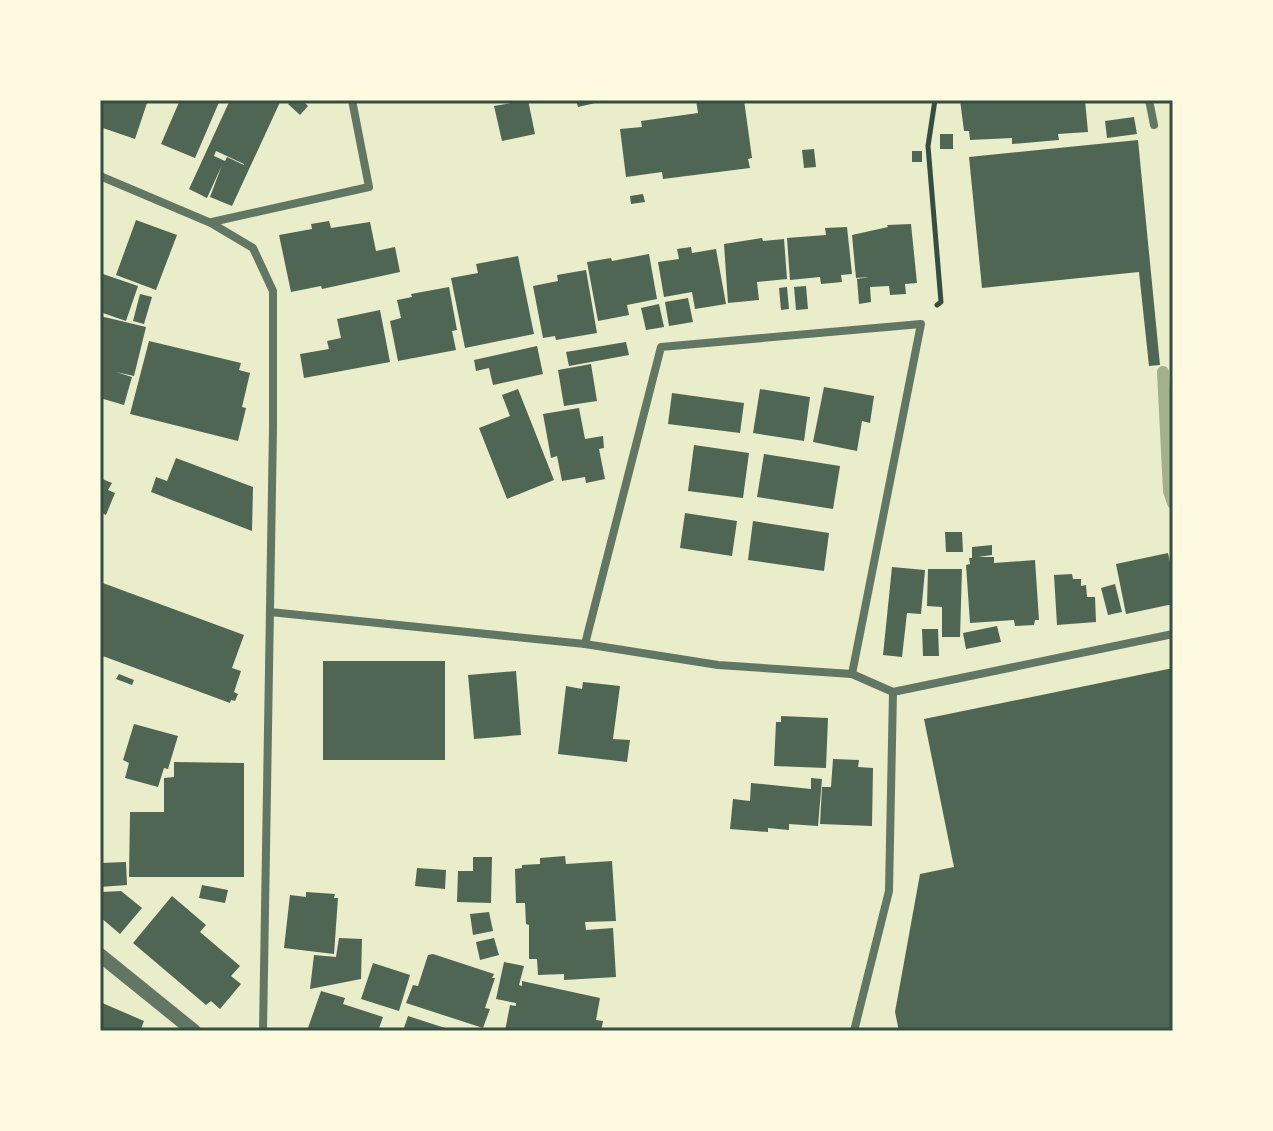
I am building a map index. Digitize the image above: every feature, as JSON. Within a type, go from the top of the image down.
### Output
[{"type":"street","points":[[211,223],[369,187],[352,100]]},
{"type":"street","points":[[1149,100],[1154,125]]},
{"type":"street","points":[[100,176],[211,223],[253,248],[273,291],[263,1031]]},
{"type":"street","points":[[585,644],[661,347],[921,324],[852,674]]},
{"type":"street","points":[[270,612],[585,644],[718,665],[852,674],[893,692],[1173,634]]},
{"type":"street","points":[[854,1031],[889,891],[893,692]]},
{"type":"street","points":[[100,955],[194,1031]]},
{"type":"path","points":[[921,324],[941,302],[928,146],[935,100]]},
{"type":"building","points":[[100,100],[148,100],[135,139],[100,127]]},
{"type":"building","points":[[180,100],[220,100],[195,158],[161,144]]},
{"type":"building","points":[[230,100],[281,100],[232,206],[210,197],[222,165],[207,198],[189,189]],"holes":[[[216,151],[244,164],[227,157],[225,161],[214,156]]]},
{"type":"building","points":[[291,100],[302,100],[308,106],[300,115],[288,104]]},
{"type":"building","points":[[528,100],[535,134],[502,141],[494,106]]},
{"type":"building","points":[[576,100],[604,100],[604,101],[578,107]]},
{"type":"building","points":[[696,100],[744,100],[752,158],[748,159],[750,168],[663,179],[662,172],[626,177],[620,129],[642,127],[641,121],[698,113]]},
{"type":"building","points":[[960,100],[1085,100],[1088,132],[1058,134],[1059,140],[1012,144],[1012,138],[970,140],[969,131],[964,131]]},
{"type":"building","points":[[1134,117],[1137,134],[1107,138],[1105,121]]},
{"type":"building","points":[[940,134],[953,134],[953,149],[940,149]]},
{"type":"building","points":[[1138,140],[1160,365],[1149,366],[1139,272],[982,288],[969,157]]},
{"type":"building","points":[[814,149],[816,167],[804,168],[802,150]]},
{"type":"building","points":[[912,151],[922,151],[922,162],[912,162]]},
{"type":"building","points":[[643,194],[645,202],[631,204],[630,196]]},
{"type":"building","points":[[136,220],[177,235],[156,290],[116,275]]},
{"type":"building","points":[[329,221],[331,228],[370,222],[376,251],[395,247],[400,272],[322,289],[321,286],[291,292],[279,235],[312,229],[311,224]]},
{"type":"building","points":[[911,224],[917,283],[905,284],[906,294],[890,295],[889,286],[870,287],[871,302],[859,304],[857,279],[869,277],[856,278],[852,235],[887,225]]},
{"type":"building","points":[[847,227],[852,274],[841,275],[842,282],[821,284],[820,277],[790,280],[787,238],[826,235],[825,228]]},
{"type":"building","points":[[762,238],[763,241],[784,239],[787,279],[757,282],[759,300],[728,303],[724,244]]},
{"type":"building","points":[[691,247],[692,253],[716,249],[726,304],[695,309],[692,292],[664,297],[658,262],[679,259],[677,249]]},
{"type":"building","points":[[649,254],[657,299],[627,305],[629,315],[598,321],[587,262]]},
{"type":"building","points":[[518,256],[534,334],[465,348],[451,278],[478,273],[476,264]]},
{"type":"building","points":[[586,270],[597,333],[556,340],[555,336],[543,338],[533,286],[558,281],[557,275]]},
{"type":"building","points":[[100,273],[138,286],[126,321],[100,312]]},
{"type":"building","points":[[806,286],[808,309],[796,310],[794,287]]},
{"type":"building","points":[[449,287],[457,330],[452,331],[456,350],[398,361],[390,321],[401,318],[397,300],[412,297],[411,294]]},
{"type":"building","points":[[787,287],[789,309],[781,310],[779,288]]},
{"type":"building","points":[[140,294],[152,297],[144,324],[133,321]]},
{"type":"building","points":[[688,298],[693,322],[669,326],[665,302]]},
{"type":"building","points":[[659,304],[664,327],[646,330],[641,308]]},
{"type":"building","points":[[380,310],[390,362],[304,378],[300,354],[329,349],[327,341],[341,338],[337,319]]},
{"type":"building","points":[[100,316],[146,327],[134,376],[116,372],[132,377],[124,405],[100,398],[100,342],[103,330],[100,336]]},
{"type":"building","points":[[149,341],[241,363],[239,370],[250,373],[238,441],[130,414]]},
{"type":"building","points":[[626,342],[629,355],[569,366],[566,352]]},
{"type":"building","points":[[537,346],[543,374],[493,385],[489,368],[476,371],[474,360]]},
{"type":"building","points":[[591,364],[597,401],[564,406],[558,370]]},
{"type":"building","points":[[824,387],[874,396],[870,423],[862,421],[857,451],[813,442]]},
{"type":"building","points":[[518,389],[554,480],[507,499],[479,428],[510,416],[502,395]]},
{"type":"building","points":[[760,389],[810,397],[804,441],[753,433]]},
{"type":"building","points":[[672,393],[744,403],[740,433],[668,424]]},
{"type":"building","points":[[579,408],[585,439],[603,436],[604,448],[599,449],[605,479],[586,483],[585,477],[562,481],[557,456],[551,458],[543,414]]},
{"type":"building","points":[[694,445],[749,453],[743,498],[688,491]]},
{"type":"building","points":[[764,454],[840,466],[833,509],[757,497]]},
{"type":"building","points":[[176,458],[253,487],[252,531],[151,492],[156,477],[167,481]]},
{"type":"building","points":[[100,478],[112,483],[108,490],[115,493],[106,515],[100,512]]},
{"type":"building","points":[[685,513],[737,521],[732,556],[680,548]]},
{"type":"building","points":[[753,521],[829,533],[824,571],[748,560]]},
{"type":"building","points":[[945,532],[962,532],[963,552],[946,552]]},
{"type":"building","points":[[992,545],[992,555],[978,557],[994,557],[994,563],[1035,560],[1039,620],[1035,620],[1034,625],[1015,626],[1014,620],[970,623],[966,565],[972,558],[972,547]]},
{"type":"building","points":[[1168,553],[1173,576],[1173,604],[1126,614],[1116,564]]},
{"type":"building","points":[[892,567],[925,570],[921,614],[907,613],[902,657],[883,655]]},
{"type":"building","points":[[928,569],[962,569],[960,637],[942,637],[942,607],[927,606]]},
{"type":"building","points":[[1072,574],[1073,579],[1081,579],[1081,586],[1086,585],[1087,597],[1095,597],[1096,622],[1057,625],[1054,575]]},
{"type":"building","points":[[100,582],[244,635],[232,668],[241,671],[234,692],[238,694],[235,701],[231,700],[230,703],[100,655]]},
{"type":"building","points":[[1115,584],[1122,612],[1108,615],[1101,588]]},
{"type":"building","points":[[997,626],[1001,642],[966,649],[963,633]]},
{"type":"building","points":[[922,629],[938,629],[939,656],[923,656]]},
{"type":"building","points":[[323,661],[445,661],[445,760],[323,760]]},
{"type":"building","points":[[1173,668],[1173,1031],[899,1031],[895,1012],[920,874],[954,867],[924,719]]},
{"type":"building","points":[[516,671],[521,735],[474,739],[468,675]]},
{"type":"building","points":[[119,674],[134,680],[132,685],[116,679]]},
{"type":"building","points":[[583,682],[620,686],[613,739],[630,740],[627,762],[558,754],[566,686],[582,689]]},
{"type":"building","points":[[781,716],[828,718],[826,768],[774,766],[776,722],[781,722]]},
{"type":"building","points":[[134,724],[178,736],[168,769],[164,768],[158,787],[125,778],[129,763],[123,760]]},
{"type":"building","points":[[833,759],[859,760],[858,767],[873,768],[872,826],[820,824],[822,787],[831,787]]},
{"type":"building","points":[[174,762],[244,763],[244,877],[129,877],[130,812],[164,812],[164,778],[174,777]]},
{"type":"building","points":[[811,778],[822,779],[818,826],[789,824],[789,830],[768,828],[768,832],[730,829],[733,799],[750,801],[751,783],[811,789]]},
{"type":"building","points":[[565,856],[566,864],[612,861],[616,921],[585,922],[586,930],[613,928],[616,977],[564,980],[564,974],[538,975],[537,959],[529,959],[529,925],[526,924],[525,903],[516,903],[515,869],[522,868],[522,865],[540,864],[540,858]]},
{"type":"building","points":[[473,857],[492,857],[491,903],[457,902],[458,871],[473,871]]},
{"type":"building","points":[[126,862],[127,885],[100,887],[100,863]]},
{"type":"building","points":[[417,868],[446,870],[445,889],[415,886]]},
{"type":"building","points":[[202,885],[228,890],[225,903],[199,898]]},
{"type":"building","points":[[121,891],[142,908],[120,934],[100,917],[100,895],[102,892]]},
{"type":"building","points":[[306,892],[335,894],[334,898],[338,898],[334,954],[284,948],[290,895],[306,897]]},
{"type":"building","points":[[172,896],[206,925],[200,932],[240,966],[231,976],[241,984],[220,1009],[211,1001],[206,1005],[133,943]]},
{"type":"building","points":[[489,912],[493,931],[473,935],[470,914]]},
{"type":"building","points":[[339,938],[362,939],[361,979],[310,989],[314,955],[336,957]]},
{"type":"building","points":[[494,938],[499,955],[480,960],[476,942]]},
{"type":"building","points":[[428,955],[494,974],[485,1008],[490,1009],[483,1028],[406,1003],[413,985],[418,986]]},
{"type":"building","points":[[504,962],[524,966],[519,985],[522,986],[522,981],[600,998],[596,1020],[603,1021],[601,1031],[505,1031],[510,1005],[516,1006],[516,1003],[496,999]]},
{"type":"building","points":[[373,963],[410,975],[399,1011],[361,999]]},
{"type":"building","points":[[321,991],[345,998],[343,1004],[383,1017],[378,1031],[313,1031],[308,1028]]},
{"type":"building","points":[[100,1002],[144,1021],[140,1031],[100,1031]]},
{"type":"building","points":[[408,1016],[445,1028],[443,1031],[403,1031]]},
{"type":"waterway","points":[[1163,372],[1169,491],[1173,503]]}]
